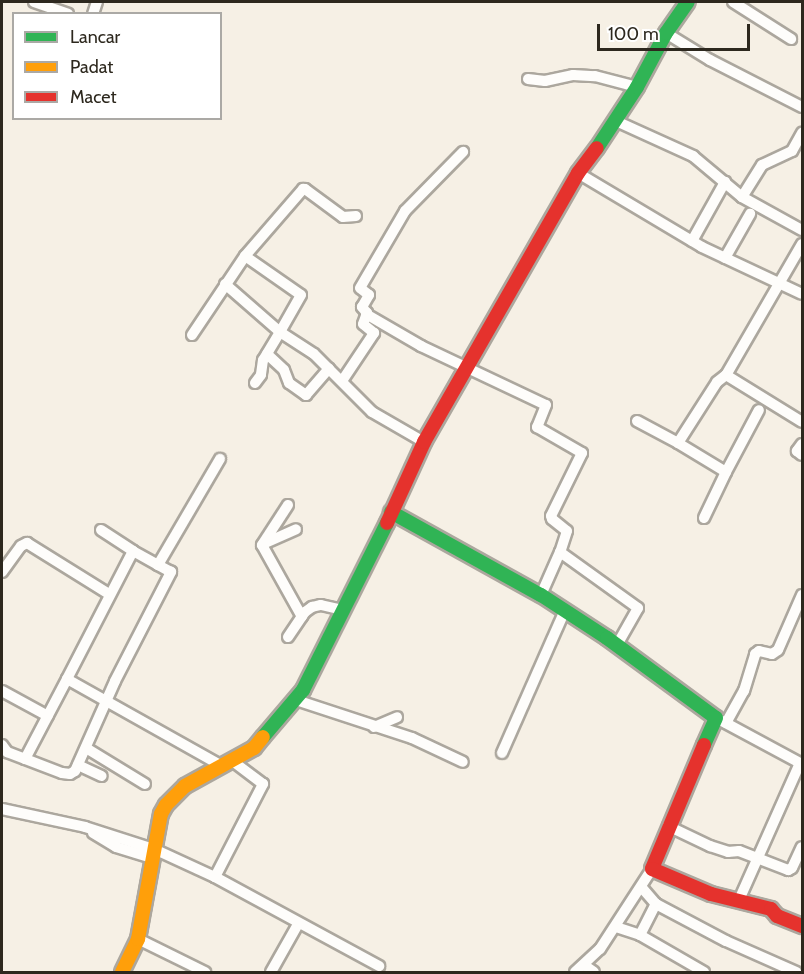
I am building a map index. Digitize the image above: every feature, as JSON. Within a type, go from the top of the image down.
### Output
[{"type":"street","points":[[34,2],[62,12]]},
{"type":"street","points":[[733,2],[791,39]]},
{"type":"street","points":[[122,972],[138,939],[143,850],[161,814],[173,796],[184,786],[254,748],[296,700],[310,678],[319,655],[375,549],[424,442],[578,173],[616,121],[637,87],[682,4]]},
{"type":"street","points":[[666,33],[710,60],[802,107]]},
{"type":"street","points":[[528,80],[545,81],[573,75],[595,76],[637,87]]},
{"type":"street","points":[[616,121],[693,156],[742,197],[802,230]]},
{"type":"street","points":[[742,197],[762,165],[792,151],[802,133]]},
{"type":"street","points":[[463,152],[395,224],[360,288],[369,295],[362,308],[366,314],[418,344],[544,403],[546,407],[537,427],[582,453],[551,516],[567,531],[541,595]]},
{"type":"street","points":[[578,173],[692,241],[802,294]]},
{"type":"street","points":[[692,241],[725,182]]},
{"type":"street","points":[[192,335],[245,256],[303,189],[343,217],[356,216]]},
{"type":"street","points":[[725,258],[750,214]]},
{"type":"street","points":[[678,443],[717,382],[726,375],[802,244]]},
{"type":"street","points":[[245,256],[301,295],[261,364],[261,375],[255,383]]},
{"type":"street","points":[[225,284],[280,332],[314,354],[372,412],[424,442]]},
{"type":"street","points":[[342,381],[374,333],[363,324],[366,314]]},
{"type":"street","points":[[267,354],[284,370],[289,383],[306,395],[329,369]]},
{"type":"street","points":[[726,375],[802,422]]},
{"type":"street","points":[[704,518],[759,410]]},
{"type":"street","points":[[637,421],[726,472]]},
{"type":"street","points":[[802,444],[797,451],[802,455]]},
{"type":"street","points":[[158,565],[220,459]]},
{"type":"street","points":[[262,545],[288,505]]},
{"type":"street","points":[[391,512],[566,610],[721,721],[801,763],[739,900]]},
{"type":"street","points":[[262,545],[296,529]]},
{"type":"street","points":[[3,750],[70,774],[78,765],[171,572],[101,530]]},
{"type":"street","points":[[2,572],[21,546],[27,543],[109,594]]},
{"type":"street","points":[[262,545],[302,617]]},
{"type":"street","points":[[25,759],[133,551]]},
{"type":"street","points":[[560,552],[638,608],[617,645]]},
{"type":"street","points":[[594,972],[580,969],[616,927],[642,888],[652,869],[668,826],[721,721],[744,691],[755,654],[759,651],[772,654],[778,650],[802,595]]},
{"type":"street","points":[[288,637],[312,607],[321,605],[343,610]]},
{"type":"street","points":[[502,753],[566,610]]},
{"type":"street","points":[[67,679],[180,742],[228,764],[263,784],[215,877]]},
{"type":"street","points":[[2,691],[48,717]]},
{"type":"street","points":[[296,700],[412,738],[463,762]]},
{"type":"street","points":[[374,727],[397,717]]},
{"type":"street","points":[[86,747],[145,784]]},
{"type":"street","points":[[78,765],[102,776]]},
{"type":"street","points":[[2,809],[85,827],[215,877],[378,966]]},
{"type":"street","points":[[668,826],[710,846],[729,852],[739,851],[789,870],[802,846]]},
{"type":"street","points":[[652,869],[711,894],[771,909],[777,915],[802,926]]},
{"type":"street","points":[[642,888],[656,904],[726,941],[796,972]]},
{"type":"street","points":[[640,934],[656,904]]},
{"type":"street","points":[[271,972],[298,924]]},
{"type":"street","points":[[616,927],[640,934],[704,972]]},
{"type":"street","points":[[138,939],[205,972]]},
{"type":"traffic: fast","points":[[597,148],[637,87],[666,33],[688,2]]},
{"type":"traffic: fast","points":[[391,512],[541,595],[607,638],[716,718],[704,745]]},
{"type":"traffic: fast","points":[[263,737],[303,690],[387,523]]},
{"type":"traffic: slow","points":[[122,972],[138,939],[161,814],[166,805],[185,786],[254,748],[263,737]]},
{"type":"traffic: jam","points":[[387,523],[424,442],[578,173],[597,148]]},
{"type":"traffic: jam","points":[[704,745],[652,869],[711,894],[771,909],[777,916],[802,926]]}]
